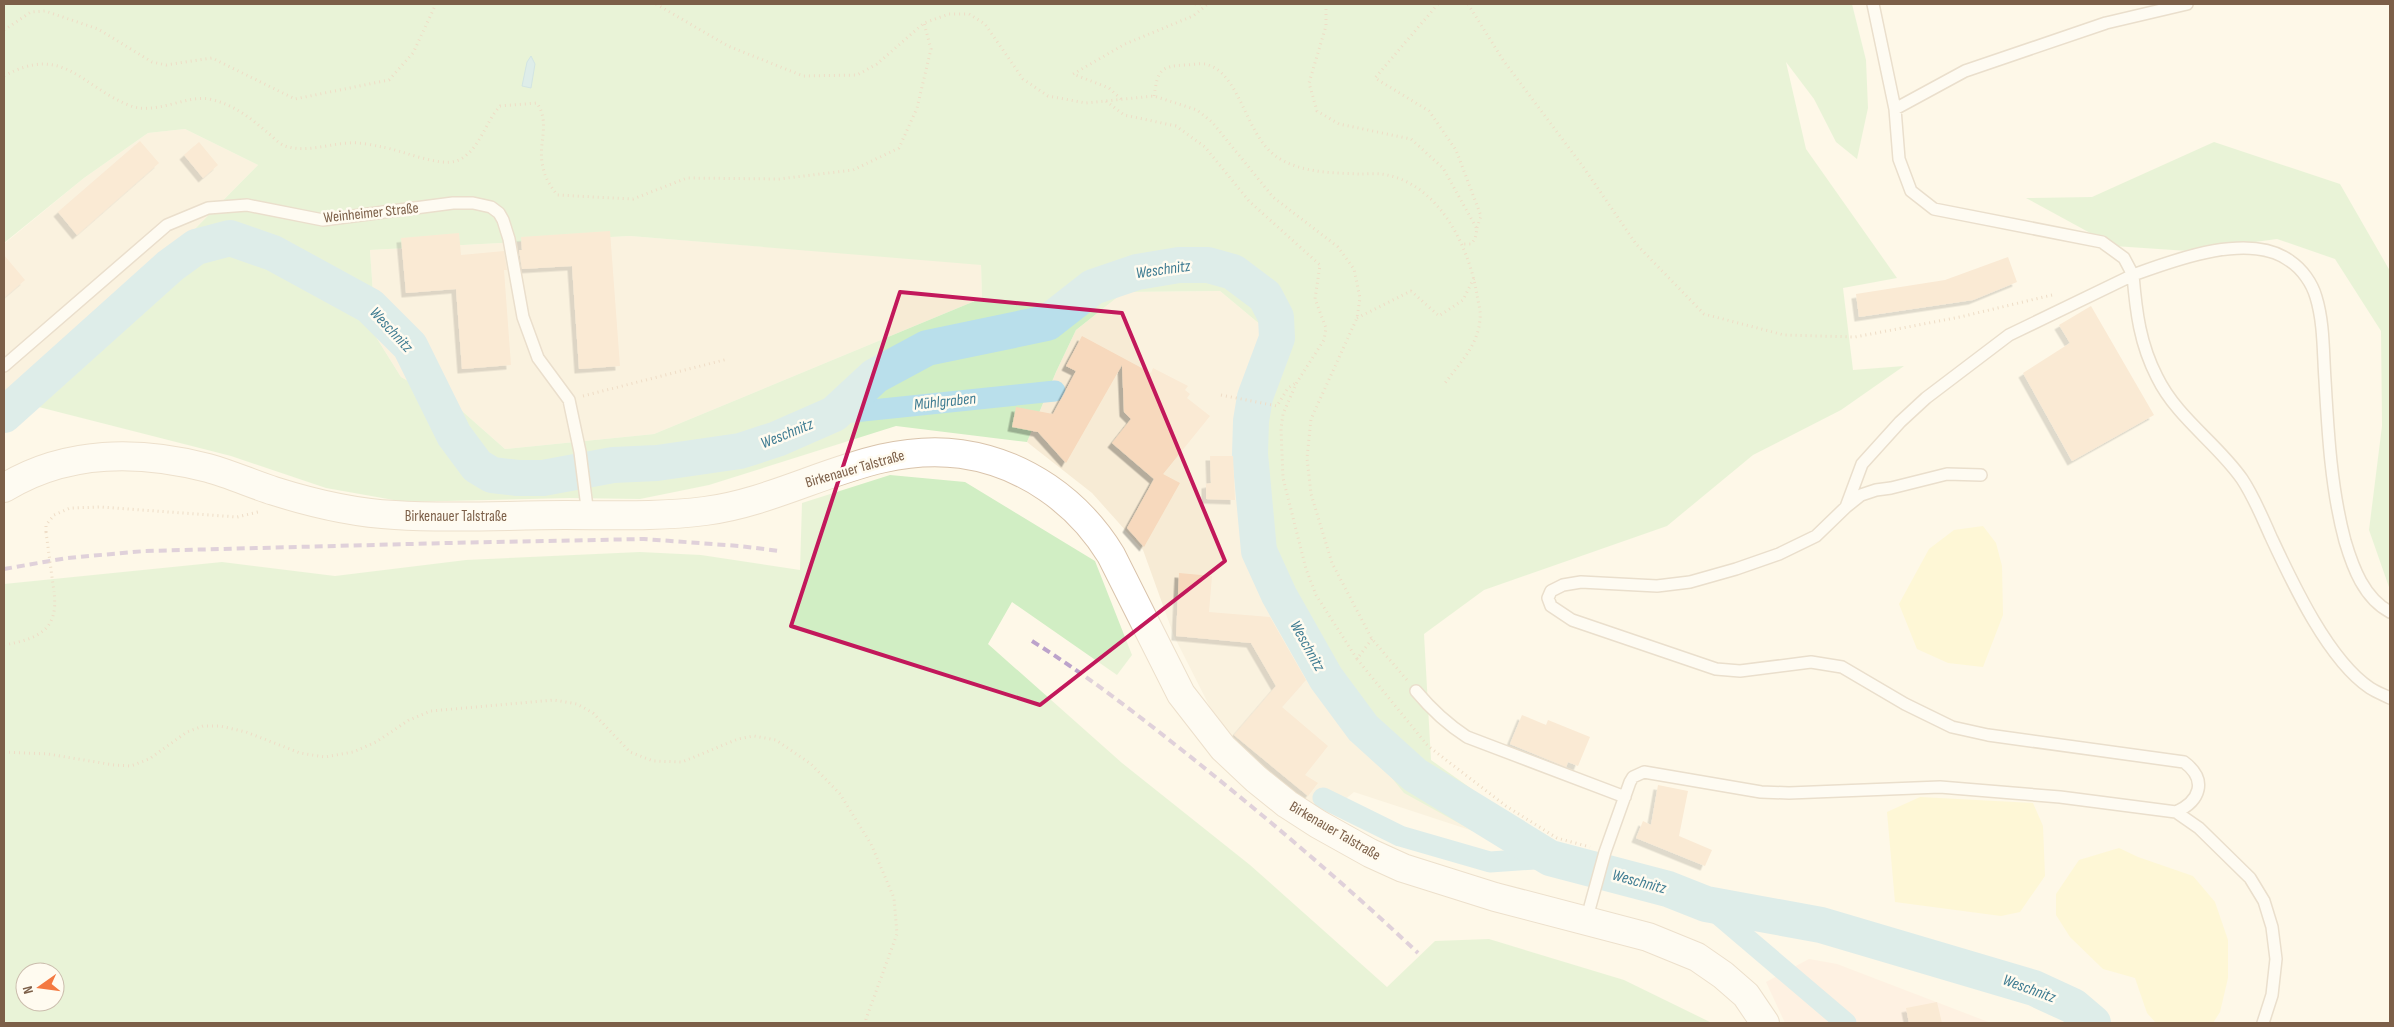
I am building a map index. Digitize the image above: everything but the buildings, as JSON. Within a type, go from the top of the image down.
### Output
[{"type":"main road","name":"Birkenauer Talstraße","points":[[4,488],[20,478],[83,458],[152,456],[209,468],[274,491],[344,509],[390,515],[430,517],[587,506],[662,514],[707,511],[739,504],[873,460],[902,453],[928,451],[961,454],[1010,467],[1054,492],[1079,513],[1101,540],[1123,577],[1181,694],[1223,748],[1256,780],[1287,804],[1338,836],[1404,868],[1495,897],[1648,936],[1697,957],[1724,974],[1746,994],[1765,1023]]},
{"type":"lane","points":[[1873,4],[1895,108],[1898,159],[1911,191],[1934,209],[2102,242],[2124,258],[2133,275],[2136,316],[2141,340],[2158,380],[2179,411],[2242,479],[2300,598],[2340,658],[2370,689],[2390,698]]},
{"type":"lane","points":[[1895,108],[1965,71],[2106,23],[2186,4]]},
{"type":"lane","name":"Weinheimer Straße","points":[[4,366],[166,225],[208,208],[247,205],[323,220],[453,203],[473,203],[496,209],[503,220],[509,240],[524,317],[538,358],[569,400],[580,452],[587,506]]},
{"type":"lane","points":[[1846,507],[1862,464],[1900,422],[1926,398],[2009,335],[2133,275],[2176,260],[2222,250],[2242,249],[2274,253],[2290,260],[2306,275],[2316,296],[2322,325],[2326,402],[2337,510],[2358,576],[2369,595],[2390,612]]},
{"type":"lane","points":[[1981,475],[1947,474],[1861,495],[1816,536],[1780,554],[1736,569],[1690,582],[1657,586],[1580,582],[1563,584],[1551,591],[1548,598],[1551,606],[1572,620],[1716,669],[1740,671],[1810,662],[1842,666],[1905,704],[1952,727],[1988,735],[2184,762],[2192,767],[2197,777],[2199,788],[2197,796],[2188,807],[2176,812]]},
{"type":"lane","points":[[1416,690],[1436,714],[1467,737],[1625,797]]},
{"type":"lane","points":[[1586,921],[1605,852],[1625,797],[1633,777],[1644,772],[1761,792],[1789,793],[1940,787],[2060,797],[2176,812],[2198,828],[2250,878],[2264,900],[2272,927],[2276,959],[2272,995],[2262,1023]]},
{"type":"path","points":[[4,30],[31,12],[45,11],[98,29],[152,62],[166,64],[212,58],[295,99],[389,80],[413,53],[436,4]]},
{"type":"path","points":[[656,4],[728,46],[803,76],[857,75],[877,64],[924,23],[949,14],[969,14],[985,24],[1023,80],[1048,96],[1086,103],[1154,96],[1197,110],[1212,122],[1272,197],[1338,246],[1354,269],[1360,298],[1357,318],[1311,419],[1307,458],[1312,494],[1332,563],[1372,639],[1416,690]]},
{"type":"path","points":[[1121,99],[1109,88],[1073,74],[1125,44],[1193,16],[1208,4],[1193,4]]},
{"type":"path","points":[[1326,4],[1326,26],[1309,83],[1317,111],[1339,124],[1410,138],[1443,168],[1477,229]]},
{"type":"path","points":[[1438,4],[1375,78],[1429,111],[1456,150],[1480,216],[1475,239],[1471,244],[1462,244]]},
{"type":"path","points":[[1468,4],[1503,60],[1584,168],[1636,244],[1704,314],[1784,335],[1855,337],[1960,317],[2056,294]]},
{"type":"path","points":[[4,76],[15,70],[38,64],[59,64],[130,105],[145,109],[207,99],[238,109],[284,145],[307,150],[350,143],[385,148],[439,160],[456,161],[472,151],[493,113],[500,106],[537,103],[544,112],[542,165],[547,181],[557,195],[632,199],[687,178],[779,179],[852,170],[899,148],[917,108],[931,49],[924,23]]},
{"type":"path","points":[[1154,96],[1157,75],[1168,66],[1204,64],[1220,72],[1232,85],[1258,140],[1276,157],[1300,169],[1387,175],[1414,186],[1436,203],[1462,244],[1474,278],[1480,317],[1475,342],[1445,383]]},
{"type":"path","points":[[1106,101],[1124,116],[1176,126],[1205,147],[1249,201],[1320,265],[1315,299],[1326,328],[1324,340],[1297,382],[1283,414],[1280,429],[1282,478],[1306,569],[1316,595],[1357,659],[1428,746],[1506,806],[1557,838],[1605,852]]},
{"type":"path","points":[[1357,318],[1410,291],[1440,316],[1463,300],[1474,278]]},
{"type":"path","points":[[569,400],[728,360]]},
{"type":"path","points":[[1221,395],[1277,406],[1288,388],[1297,382]]},
{"type":"path","points":[[4,645],[23,642],[51,624],[56,609],[46,525],[54,515],[70,508],[101,507],[237,517],[259,512],[274,491]]},
{"type":"path","points":[[1357,659],[1372,639]]},
{"type":"path","points":[[4,752],[48,754],[131,766],[149,759],[187,732],[203,726],[220,726],[246,732],[300,753],[325,757],[353,752],[376,742],[409,720],[431,711],[554,700],[577,704],[593,713],[630,752],[654,761],[682,762],[754,736],[776,740],[811,764],[840,794],[871,844],[894,898],[897,934],[866,1019],[867,1023]]},
{"type":"highlighted area","points":[[900,292],[1122,313],[1225,561],[1040,705],[791,626]]},
{"type":"shaded area","points":[[185,129],[258,165],[4,421],[4,244],[84,178],[148,133]]},
{"type":"shaded area","points":[[630,236],[981,264],[982,298],[654,434],[505,449],[462,411],[401,377],[376,337],[370,250]]},
{"type":"shaded area","points":[[1220,291],[1268,331],[1254,444],[1258,558],[1306,672],[1404,792],[1473,831],[1354,792],[1325,816],[1276,777],[1218,723],[1174,636],[1143,550],[1092,493],[1027,442],[1076,330],[1124,292]]},
{"type":"shaded area","points":[[1809,959],[1837,964],[1991,1023],[1785,1023],[1766,982]]},
{"type":"green space","points":[[4,4],[1852,4],[1866,60],[1868,108],[1857,159],[1836,142],[1814,99],[1786,62],[1806,149],[1897,278],[1843,288],[1853,370],[1904,366],[1841,410],[1753,455],[1667,526],[1484,590],[1424,634],[1431,760],[1549,844],[1473,831],[1404,793],[1306,672],[1258,558],[1254,444],[1268,331],[1220,291],[1124,292],[1076,330],[1027,442],[896,426],[709,485],[640,499],[570,498],[405,502],[326,488],[231,456],[23,403],[258,165],[185,129],[148,133],[84,178],[4,243]],"holes":[[[630,236],[981,265],[982,298],[654,434],[505,449],[462,411],[401,377],[376,337],[370,250]]]},
{"type":"green space","points":[[2214,142],[2340,184],[2390,271],[2390,590],[2369,530],[2382,426],[2381,331],[2335,259],[2277,239],[2188,251],[2114,246],[2026,198],[2092,197]]},
{"type":"green space","points":[[890,475],[965,482],[1095,561],[1132,655],[1117,675],[1012,602],[988,644],[1122,763],[1250,865],[1387,987],[1435,941],[1489,939],[1624,980],[1712,1023],[4,1023],[4,584],[222,562],[335,576],[466,560],[640,552],[701,555],[800,570],[802,503]]},
{"type":"sand","points":[[1983,526],[1996,543],[2002,566],[2003,615],[1983,667],[1948,663],[1917,649],[1899,604],[1929,549],[1954,530]]},
{"type":"sand","points":[[1920,797],[2033,803],[2043,826],[2045,876],[2020,912],[2001,916],[1895,902],[1887,812]]},
{"type":"sand","points":[[2119,848],[2138,857],[2193,876],[2215,902],[2228,940],[2228,978],[2220,1012],[2213,1023],[2156,1023],[2147,1013],[2135,978],[2103,969],[2070,937],[2056,915],[2056,894],[2079,860]]},
{"type":"water","points":[[531,56],[535,64],[531,88],[522,86],[527,62]]},
{"type":"waterway","name":"Weschnitz","points":[[4,415],[170,266],[196,247],[230,238],[273,253],[370,306],[410,346],[454,435],[477,466],[492,475],[518,478],[543,478],[613,465],[657,463],[740,451],[777,439],[834,414],[875,376],[927,348],[1047,323],[1093,287],[1137,272],[1179,265],[1208,265],[1233,272],[1265,296],[1276,317],[1277,338],[1255,397],[1251,421],[1250,454],[1259,551],[1279,595],[1326,678],[1363,728],[1415,775],[1550,858],[1668,889],[1706,904],[1821,925],[2034,988],[2073,1006],[2093,1023]]},
{"type":"waterway","name":"Mühlgraben","points":[[834,414],[1055,391]]},
{"type":"waterway","points":[[1323,798],[1400,836],[1490,862],[1550,858]]},
{"type":"waterway","points":[[1706,904],[1846,1023]]},
{"type":"railway","points":[[4,569],[67,558],[145,551],[447,543],[644,539],[780,551]]},
{"type":"railway","points":[[1032,641],[1096,684],[1254,808],[1364,903],[1418,953]]}]
